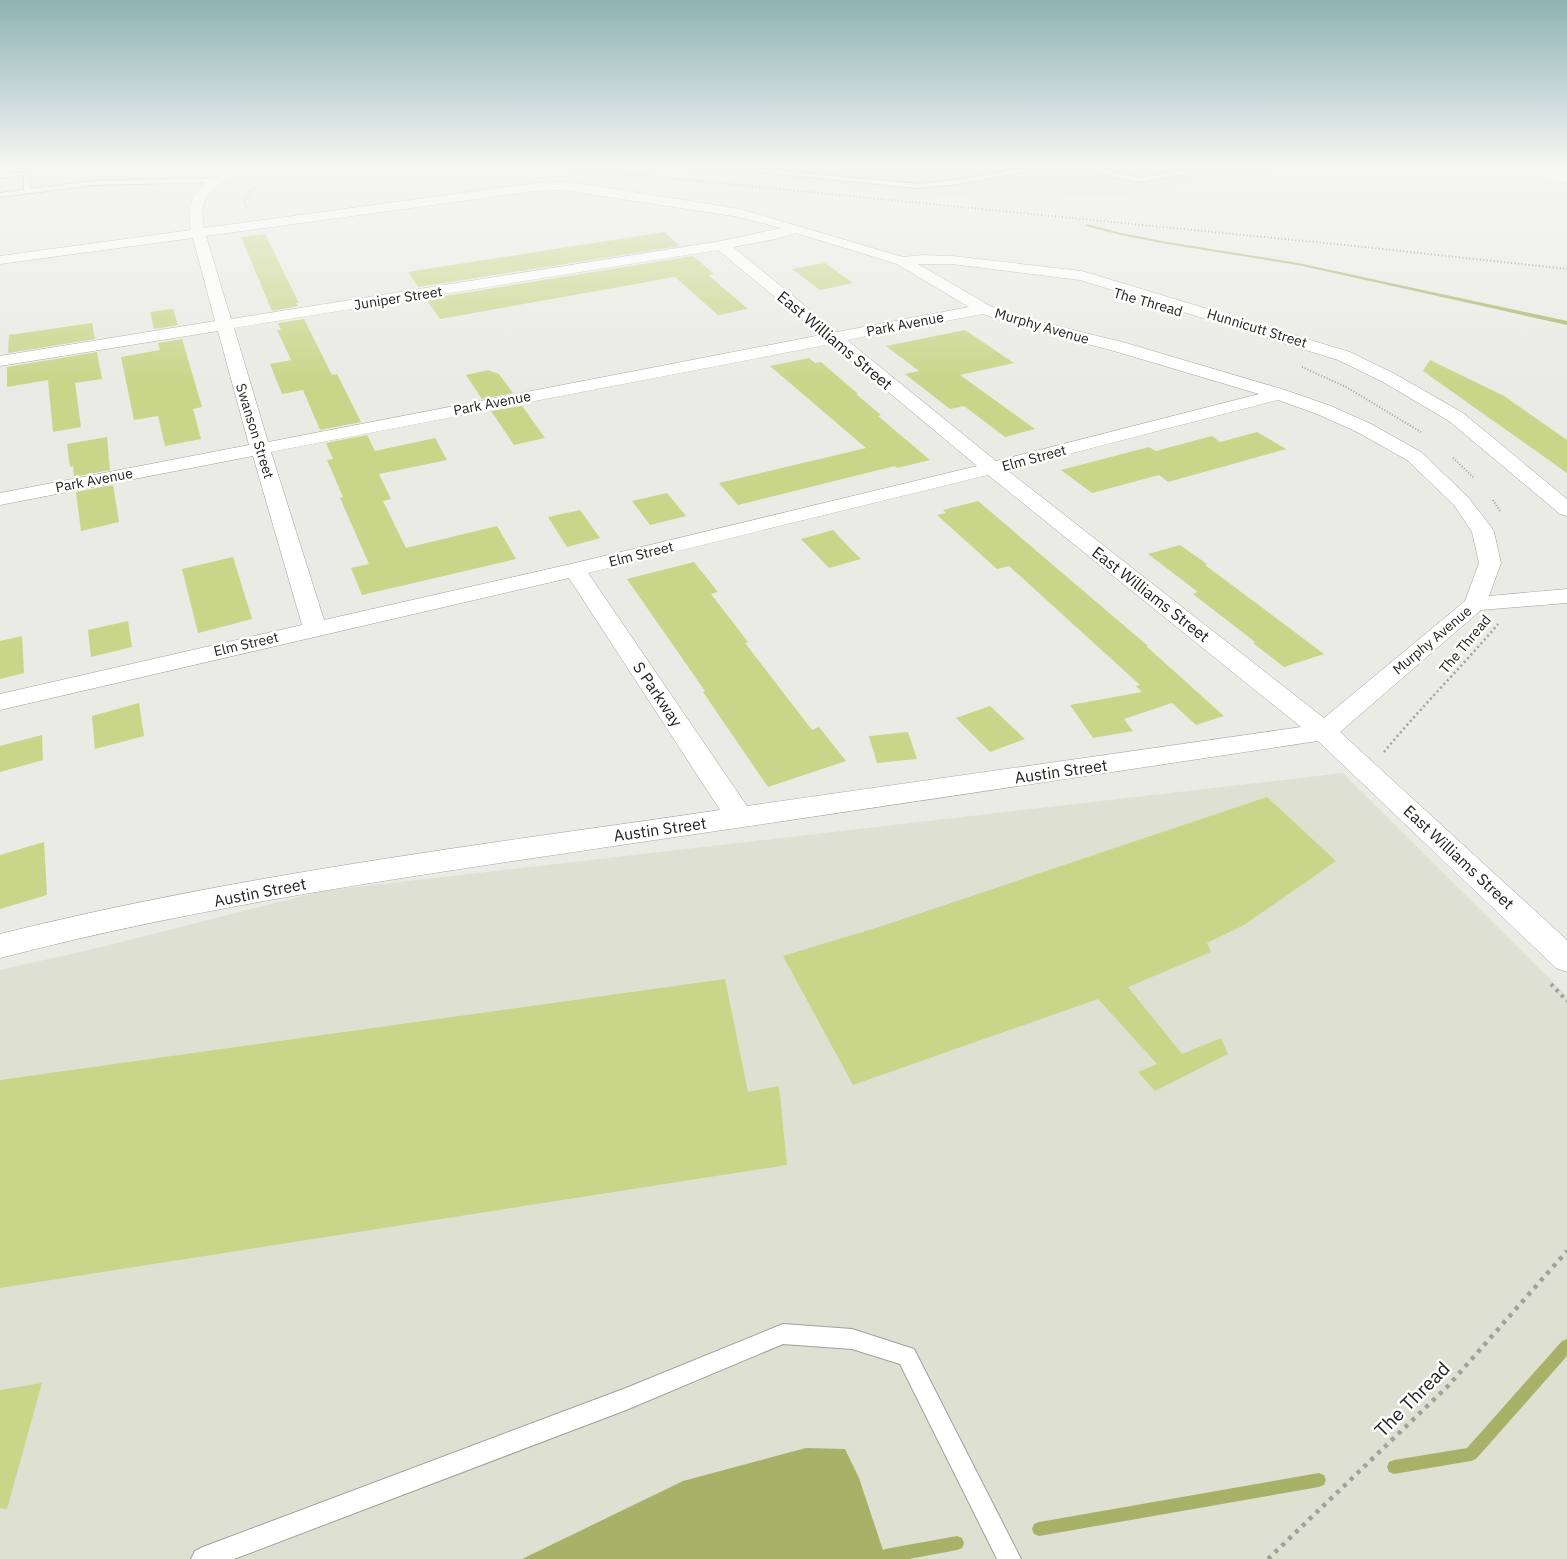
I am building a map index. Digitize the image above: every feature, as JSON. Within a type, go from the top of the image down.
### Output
[{"type":"street","name":"Murphy Avenue","points":[[0,260],[164,238]]},
{"type":"street","name":"Swanson Street","points":[[200,238],[224,326],[315,628]]},
{"type":"street","name":"Juniper Street","points":[[0,361],[761,238]]},
{"type":"street","name":"Murphy Avenue","points":[[827,238],[902,261],[984,309],[1023,322],[1120,346],[1324,410],[1364,428],[1414,456],[1462,501],[1483,532],[1490,563],[1475,604],[1324,732]]},
{"type":"street","name":"East Williams Street","points":[[721,245],[992,468],[1324,732],[1567,959]]},
{"type":"street","name":"Hunnicutt Street","points":[[902,261],[923,259],[952,260],[1082,276],[1344,356],[1389,378],[1456,417],[1567,510]]},
{"type":"street","name":"Park Avenue","points":[[0,499],[984,309]]},
{"type":"street","name":"Elm Street","points":[[0,702],[315,628],[575,570],[992,468],[1278,394]]},
{"type":"street","name":"S Parkway","points":[[575,570],[740,818]]},
{"type":"street","points":[[1475,604],[1567,596]]},
{"type":"street","name":"Austin Street","points":[[0,946],[82,925],[313,882],[517,850],[1324,732]]},
{"type":"lane","points":[[202,1559],[350,1505],[626,1399],[783,1334],[852,1339],[907,1356],[1009,1559]]},
{"type":"path","points":[[1298,365],[1346,387],[1422,433]]},
{"type":"path","points":[[1450,456],[1465,468],[1476,481]]},
{"type":"path","points":[[1487,494],[1498,507],[1501,515]]},
{"type":"path","name":"The Thread","points":[[1367,772],[1406,725],[1464,665],[1496,628],[1510,601]]},
{"type":"path","points":[[1547,979],[1567,1001]]},
{"type":"path","name":"The Thread","points":[[1268,1559],[1448,1386],[1567,1251]]},
{"type":"shaded area","points":[[1343,773],[1567,996],[1567,1559],[0,1559],[0,970],[106,946],[322,891]]},
{"type":"shaded area","points":[[806,1448],[845,1449],[859,1478],[886,1559],[522,1559],[683,1481]]},
{"type":"building","points":[[241,238],[267,238],[299,303],[296,303],[298,306],[272,311]]},
{"type":"building","points":[[627,238],[671,238],[680,246],[418,287],[408,272]]},
{"type":"building","points":[[693,256],[714,274],[708,275],[748,309],[718,315],[675,277],[440,319],[426,299]]},
{"type":"building","points":[[825,263],[853,283],[820,290],[792,269]]},
{"type":"building","points":[[173,309],[178,325],[154,329],[150,312]]},
{"type":"building","points":[[304,319],[332,375],[337,374],[361,422],[320,430],[303,390],[282,394],[270,364],[291,360],[277,330],[281,330],[278,323]]},
{"type":"building","points":[[92,323],[95,339],[8,353],[9,335]]},
{"type":"building","points":[[965,330],[1014,363],[960,375],[1035,429],[1005,437],[964,406],[950,409],[905,374],[919,371],[886,346]]},
{"type":"building","points":[[182,339],[202,407],[193,409],[201,439],[165,446],[158,416],[134,420],[121,357],[160,350],[158,343]]},
{"type":"building","points":[[97,352],[102,379],[75,383],[81,427],[53,432],[48,380],[7,387],[7,367]]},
{"type":"building","points":[[809,358],[815,363],[821,362],[881,415],[878,416],[930,460],[897,468],[895,466],[738,505],[719,483],[866,448],[770,366]]},
{"type":"building","points":[[1430,360],[1504,396],[1567,440],[1567,473],[1423,371]]},
{"type":"building","points":[[488,370],[499,374],[513,393],[482,399],[466,375]]},
{"type":"building","points":[[522,406],[545,438],[514,445],[491,411]]},
{"type":"building","points":[[1257,432],[1286,449],[1168,482],[1159,475],[1092,493],[1061,470],[1149,447],[1156,451],[1212,436],[1220,442]]},
{"type":"building","points":[[367,435],[375,451],[435,438],[447,460],[379,474],[391,499],[383,501],[406,548],[497,526],[516,559],[362,595],[351,568],[369,564],[340,498],[343,497],[327,460],[333,459],[326,443]]},
{"type":"building","points":[[107,437],[110,470],[74,477],[73,466],[70,467],[67,444]]},
{"type":"building","points":[[113,485],[119,522],[81,531],[76,492]]},
{"type":"building","points":[[667,493],[686,516],[650,525],[632,501]]},
{"type":"building","points":[[978,501],[1148,646],[1146,646],[1224,716],[1196,725],[1172,703],[1124,719],[1133,731],[1093,738],[1070,705],[1142,692],[1136,686],[1140,685],[1009,566],[997,569],[937,515],[946,513],[943,510]]},
{"type":"building","points":[[580,510],[600,538],[567,547],[548,517]]},
{"type":"building","points":[[833,530],[861,559],[829,568],[801,539]]},
{"type":"building","points":[[1180,545],[1324,654],[1284,667],[1193,594],[1198,592],[1148,554]]},
{"type":"building","points":[[233,557],[252,619],[198,633],[182,569]]},
{"type":"building","points":[[694,562],[718,592],[711,594],[748,642],[745,643],[812,730],[819,727],[846,761],[768,787],[703,692],[705,691],[627,579]]},
{"type":"building","points":[[128,621],[132,647],[91,657],[88,630]]},
{"type":"building","points":[[22,636],[24,673],[0,679],[0,641]]},
{"type":"building","points":[[139,703],[144,736],[95,749],[92,716]]},
{"type":"building","points":[[990,706],[1025,739],[990,752],[956,718]]},
{"type":"building","points":[[908,732],[917,759],[877,763],[869,736]]},
{"type":"building","points":[[42,735],[43,760],[0,772],[0,746]]},
{"type":"building","points":[[1267,797],[1336,861],[1244,925],[1207,943],[1211,952],[1128,987],[1182,1054],[1221,1038],[1228,1054],[1155,1091],[1138,1072],[1157,1064],[1098,999],[853,1085],[783,956],[882,926]]},
{"type":"building","points":[[44,842],[47,895],[0,909],[0,855]]},
{"type":"building","points":[[725,979],[748,1092],[779,1086],[787,1165],[0,1288],[0,1080]]},
{"type":"building","points":[[42,1383],[7,1509],[0,1508],[0,1390]]},
{"type":"waterway","points":[[1140,238],[1298,264],[1567,323]]},
{"type":"waterway","points":[[1394,1467],[1471,1454],[1567,1346]]},
{"type":"waterway","points":[[1039,1529],[1319,1480]]},
{"type":"waterway","points":[[880,1559],[885,1556],[957,1543]]},
{"type":"railway","points":[[1272,238],[1567,269]]}]
